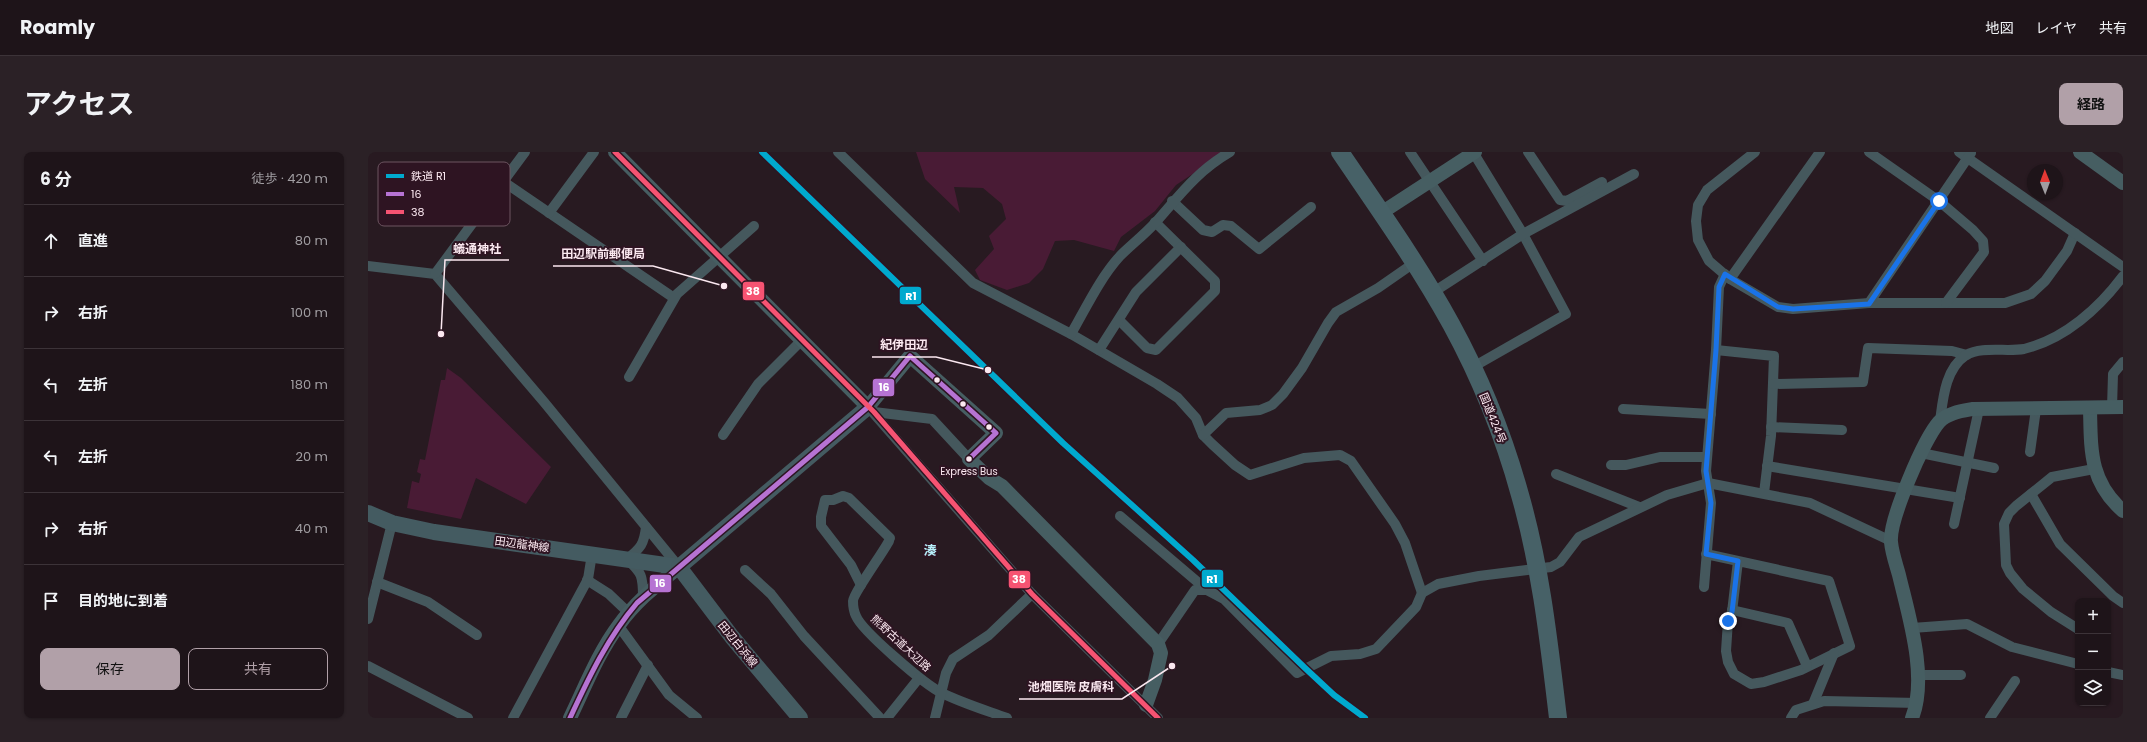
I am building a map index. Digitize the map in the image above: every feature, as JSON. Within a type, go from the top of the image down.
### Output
[{"type":"highway","name":"国道424号","points":[[1340,152],[1414,263],[1451,324],[1473,367],[1508,454],[1521,496],[1538,569],[1558,718]]},
{"type":"main road","points":[[679,567],[872,410]]},
{"type":"main road","name":"田辺龍神線","points":[[368,512],[392,522],[434,532],[679,567]]},
{"type":"main road","name":"田辺白浜線","points":[[679,567],[794,716]]},
{"type":"street","points":[[510,173],[525,152]]},
{"type":"street","points":[[549,213],[594,152]]},
{"type":"street","points":[[615,152],[872,410],[1032,594],[1158,718]]},
{"type":"street","points":[[838,152],[973,283],[1071,334],[1178,398],[1196,418],[1203,435],[1235,465],[1250,475],[1304,458],[1340,455],[1351,461],[1395,524],[1405,543],[1422,593]]},
{"type":"street","points":[[1071,334],[1102,281],[1119,257],[1155,222],[1172,201],[1196,176],[1230,152]]},
{"type":"street","points":[[1410,152],[1483,261]]},
{"type":"street","points":[[1381,212],[1474,152],[1523,234],[1566,314],[1473,367]]},
{"type":"street","points":[[1528,152],[1560,200],[1566,201],[1602,182]]},
{"type":"street","points":[[1755,152],[1707,190],[1698,205],[1696,221],[1698,240],[1708,261],[1728,276],[1778,307],[1793,309],[1869,304],[2005,304],[2031,294],[2045,281],[2067,251],[2075,233]]},
{"type":"street","points":[[1704,586],[1711,503],[1706,471],[1716,350],[1719,287],[1820,152]]},
{"type":"street","points":[[1869,152],[1939,201],[1973,230],[1983,241],[1984,252],[1946,303]]},
{"type":"street","points":[[2080,152],[2123,182]]},
{"type":"street","points":[[1869,304],[1939,201],[1966,154],[2123,267]]},
{"type":"street","points":[[1432,293],[1523,234],[1634,174]]},
{"type":"street","points":[[510,186],[674,298]]},
{"type":"street","points":[[1172,201],[1203,230],[1212,232],[1223,224],[1231,226],[1259,249],[1311,207]]},
{"type":"street","points":[[1119,320],[1146,348],[1156,350],[1215,291],[1215,281],[1155,222]]},
{"type":"street","points":[[435,274],[471,226]]},
{"type":"street","points":[[628,377],[674,298],[754,226]]},
{"type":"street","points":[[1099,350],[1136,292],[1181,247]]},
{"type":"street","points":[[1203,435],[1226,413],[1260,410],[1272,405],[1283,394],[1302,368],[1336,312],[1414,263]]},
{"type":"street","points":[[368,266],[435,274],[457,298],[679,567],[643,597],[618,625],[594,667],[570,718]]},
{"type":"street","points":[[1773,384],[1863,382],[1868,348],[1952,351],[1967,355],[1986,351],[2023,349],[2061,334],[2096,307],[2123,276]]},
{"type":"street","points":[[723,435],[758,384],[802,340]]},
{"type":"street","points":[[1716,350],[1774,356],[1771,427],[1764,493]]},
{"type":"street","points":[[1912,718],[1918,703],[1917,675],[1912,628],[1890,541],[1905,489],[1921,453],[1940,422],[1948,376],[1956,365],[1967,355]]},
{"type":"street","points":[[872,410],[910,356],[920,363],[996,434],[969,459]]},
{"type":"street","points":[[1940,422],[1956,412],[1979,409],[2118,408],[2113,374],[2123,362]]},
{"type":"street","points":[[2090,408],[2094,469],[2102,489],[2123,511]]},
{"type":"street","points":[[1623,409],[1711,414]]},
{"type":"street","points":[[1954,524],[1979,409]]},
{"type":"street","points":[[2030,452],[2036,409]]},
{"type":"street","points":[[872,410],[932,419],[969,459],[989,478],[1007,491],[1158,644],[1161,653],[1155,680],[1146,705]]},
{"type":"street","points":[[892,433],[893,422],[896,418],[904,415]]},
{"type":"street","points":[[1771,427],[1842,430]]},
{"type":"street","points":[[1921,453],[1994,468]]},
{"type":"street","points":[[1611,465],[1626,465],[1660,457],[1707,457]]},
{"type":"street","points":[[1767,466],[1960,498]]},
{"type":"street","points":[[2075,627],[2051,612],[2023,589],[2010,573],[2006,565],[2004,524],[2009,513],[2052,477],[2094,469]]},
{"type":"street","points":[[1556,474],[1639,507]]},
{"type":"street","points":[[1120,516],[1207,590],[1224,599],[1297,672],[1331,656],[1360,654],[1376,649],[1416,607],[1422,593],[1438,584],[1479,576],[1551,567],[1560,562],[1579,537],[1639,507],[1667,495],[1708,482],[1810,503],[1890,541]]},
{"type":"street","points":[[2030,494],[2060,544],[2109,598]]},
{"type":"street","name":"熊野古道大辺路","points":[[861,585],[851,565],[821,526],[821,517],[826,500],[833,500],[843,496],[848,498],[890,539],[853,600],[856,616],[874,637],[919,678],[941,692],[1007,718]]},
{"type":"street","points":[[368,619],[392,522]]},
{"type":"street","points":[[643,597],[643,577],[627,559],[640,549],[645,538],[646,527]]},
{"type":"street","points":[[513,718],[587,580],[592,554]]},
{"type":"street","points":[[1706,554],[1738,561],[1829,582],[1850,646],[1801,670],[1764,682],[1751,684],[1734,674],[1728,662],[1726,651],[1728,621],[1732,610],[1738,561]]},
{"type":"street","points":[[745,570],[771,594],[804,636],[880,718]]},
{"type":"street","points":[[587,580],[609,594],[629,613]]},
{"type":"street","points":[[377,582],[428,602],[477,635]]},
{"type":"street","points":[[1158,644],[1195,590],[1207,590]]},
{"type":"street","points":[[935,718],[946,673],[953,659],[989,635],[1032,594]]},
{"type":"street","points":[[2111,599],[2123,603]]},
{"type":"street","points":[[1732,610],[1788,623],[1807,666]]},
{"type":"street","points":[[1912,628],[1967,624],[2012,647],[2075,663]]},
{"type":"street","points":[[618,625],[669,695],[697,718]]},
{"type":"street","points":[[1813,704],[1834,653]]},
{"type":"street","points":[[621,718],[648,665]]},
{"type":"street","points":[[368,666],[462,717]]},
{"type":"street","points":[[2111,673],[2123,675]]},
{"type":"street","points":[[1917,675],[1962,675]]},
{"type":"street","points":[[887,718],[919,678]]},
{"type":"street","points":[[1990,718],[2015,681]]},
{"type":"street","points":[[1791,718],[1796,710],[1824,701],[1918,703]]},
{"type":"shaded area","points":[[916,152],[1226,152],[1176,185],[1155,211],[1121,237],[1114,251],[1074,240],[1055,241],[1043,269],[1029,283],[1007,290],[980,280],[975,270],[994,249],[989,236],[1006,219],[1002,204],[983,188],[954,187],[960,213],[925,179]]},
{"type":"shaded area","points":[[447,368],[461,378],[551,467],[526,504],[476,478],[461,519],[407,508],[412,481],[419,483],[421,474],[417,472],[420,459],[425,460],[441,380],[445,380]]},
{"type":"rail line","name":"R1","points":[[762,152],[1063,443],[1193,560],[1334,695],[1365,718]]},
{"type":"transit line","name":"38","points":[[615,152],[874,412],[1032,594],[1158,718]]},
{"type":"transit line","name":"16","points":[[570,718],[608,644],[637,603],[868,407],[910,356],[996,433],[969,459]]},
{"type":"place","name":"田辺駅前郵便局","points":[[724,286]]},
{"type":"place","name":"蟻通神社","points":[[441,334]]},
{"type":"place","name":"紀伊田辺","points":[[988,370]]},
{"type":"place","name":"Express Bus","points":[[969,459]]},
{"type":"place","name":"池畑医院 皮膚科","points":[[1172,666]]},
{"type":"district","name":"湊","points":[[930,550]]},
{"type":"route","points":[[1728,621],[1732,612],[1738,561],[1706,554],[1711,503],[1706,471],[1716,350],[1719,287],[1725,274],[1730,279],[1778,307],[1793,309],[1869,304],[1939,201]]}]
